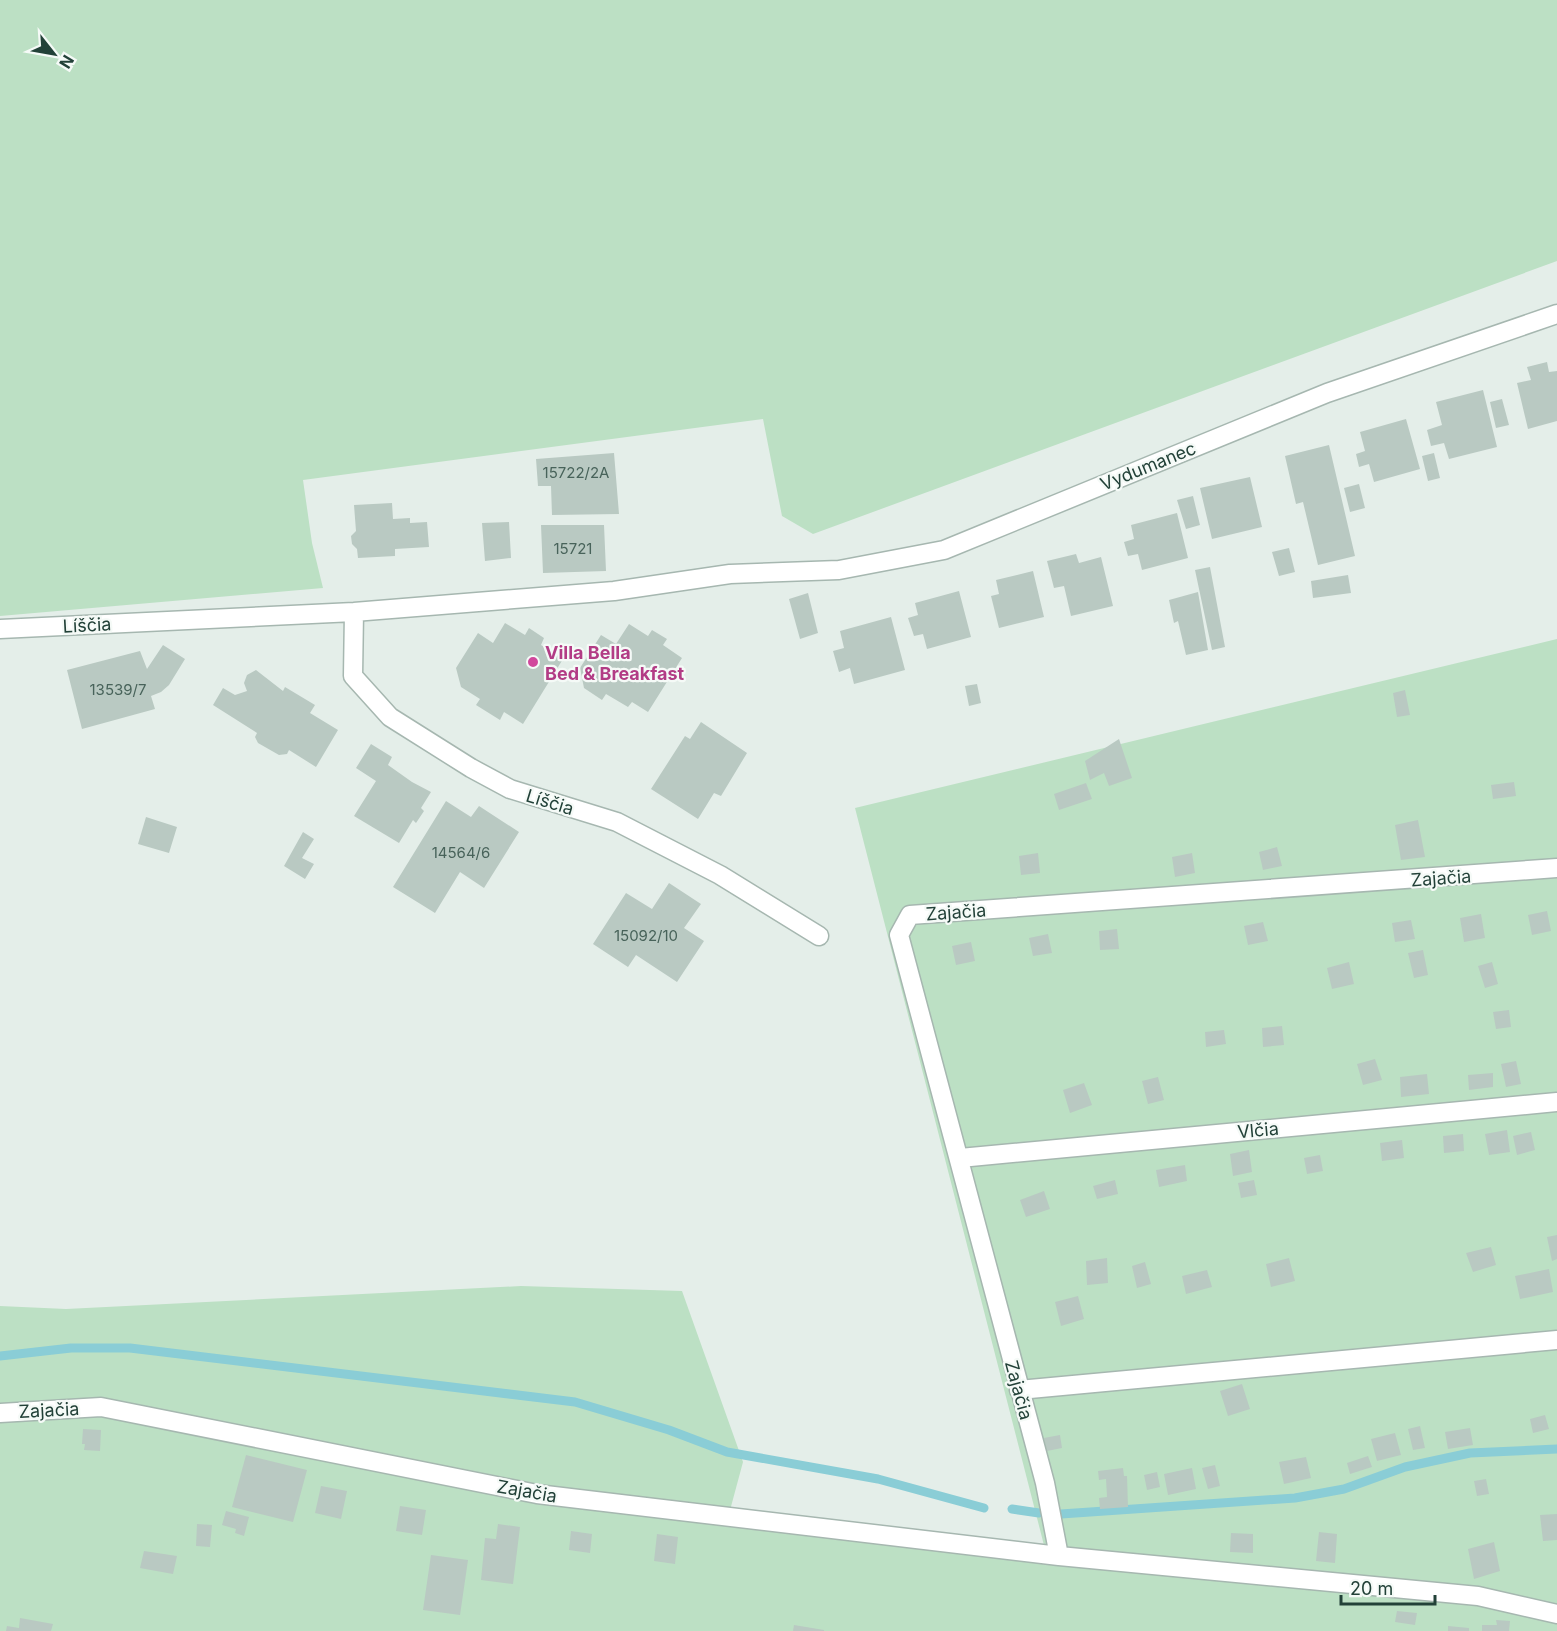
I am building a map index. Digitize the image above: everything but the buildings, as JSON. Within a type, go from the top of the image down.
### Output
[{"type":"street","name":"Vydumanec","points":[[730,574],[839,570],[944,550],[1327,393],[1469,347],[1557,314]]},
{"type":"street","name":"Líščia","points":[[0,629],[354,612],[614,591],[730,574]]},
{"type":"street","name":"Líščia","points":[[354,612],[353,676],[390,717],[471,768],[510,789],[617,822],[720,874],[819,936]]},
{"type":"street","name":"Zajačia","points":[[1059,1556],[1045,1483],[960,1158],[898,935],[910,915],[1557,868]]},
{"type":"street","name":"Vlčia","points":[[960,1158],[1557,1102]]},
{"type":"street","points":[[1019,1390],[1557,1340]]},
{"type":"street","name":"Zajačia","points":[[0,1413],[101,1407],[537,1494],[1059,1556],[1478,1596],[1557,1614]]},
{"type":"green space","points":[[0,0],[1557,0],[1557,261],[813,534],[782,516],[763,419],[303,480],[312,543],[323,588],[0,616]]},
{"type":"green space","points":[[1557,639],[1557,1631],[0,1631],[0,1306],[66,1309],[521,1286],[682,1291],[743,1462],[729,1514],[1047,1557],[855,808]]},
{"type":"waterway","points":[[0,1356],[71,1348],[130,1348],[575,1402],[669,1430],[727,1452],[878,1479],[984,1508]]},
{"type":"waterway","points":[[1061,1514],[1295,1498],[1344,1489],[1405,1467],[1470,1453],[1557,1449]]},
{"type":"waterway","points":[[1012,1509],[1039,1513]]},
{"type":"place","name":"Villa Bella Bed & Breakfast","points":[[533,662]]}]
